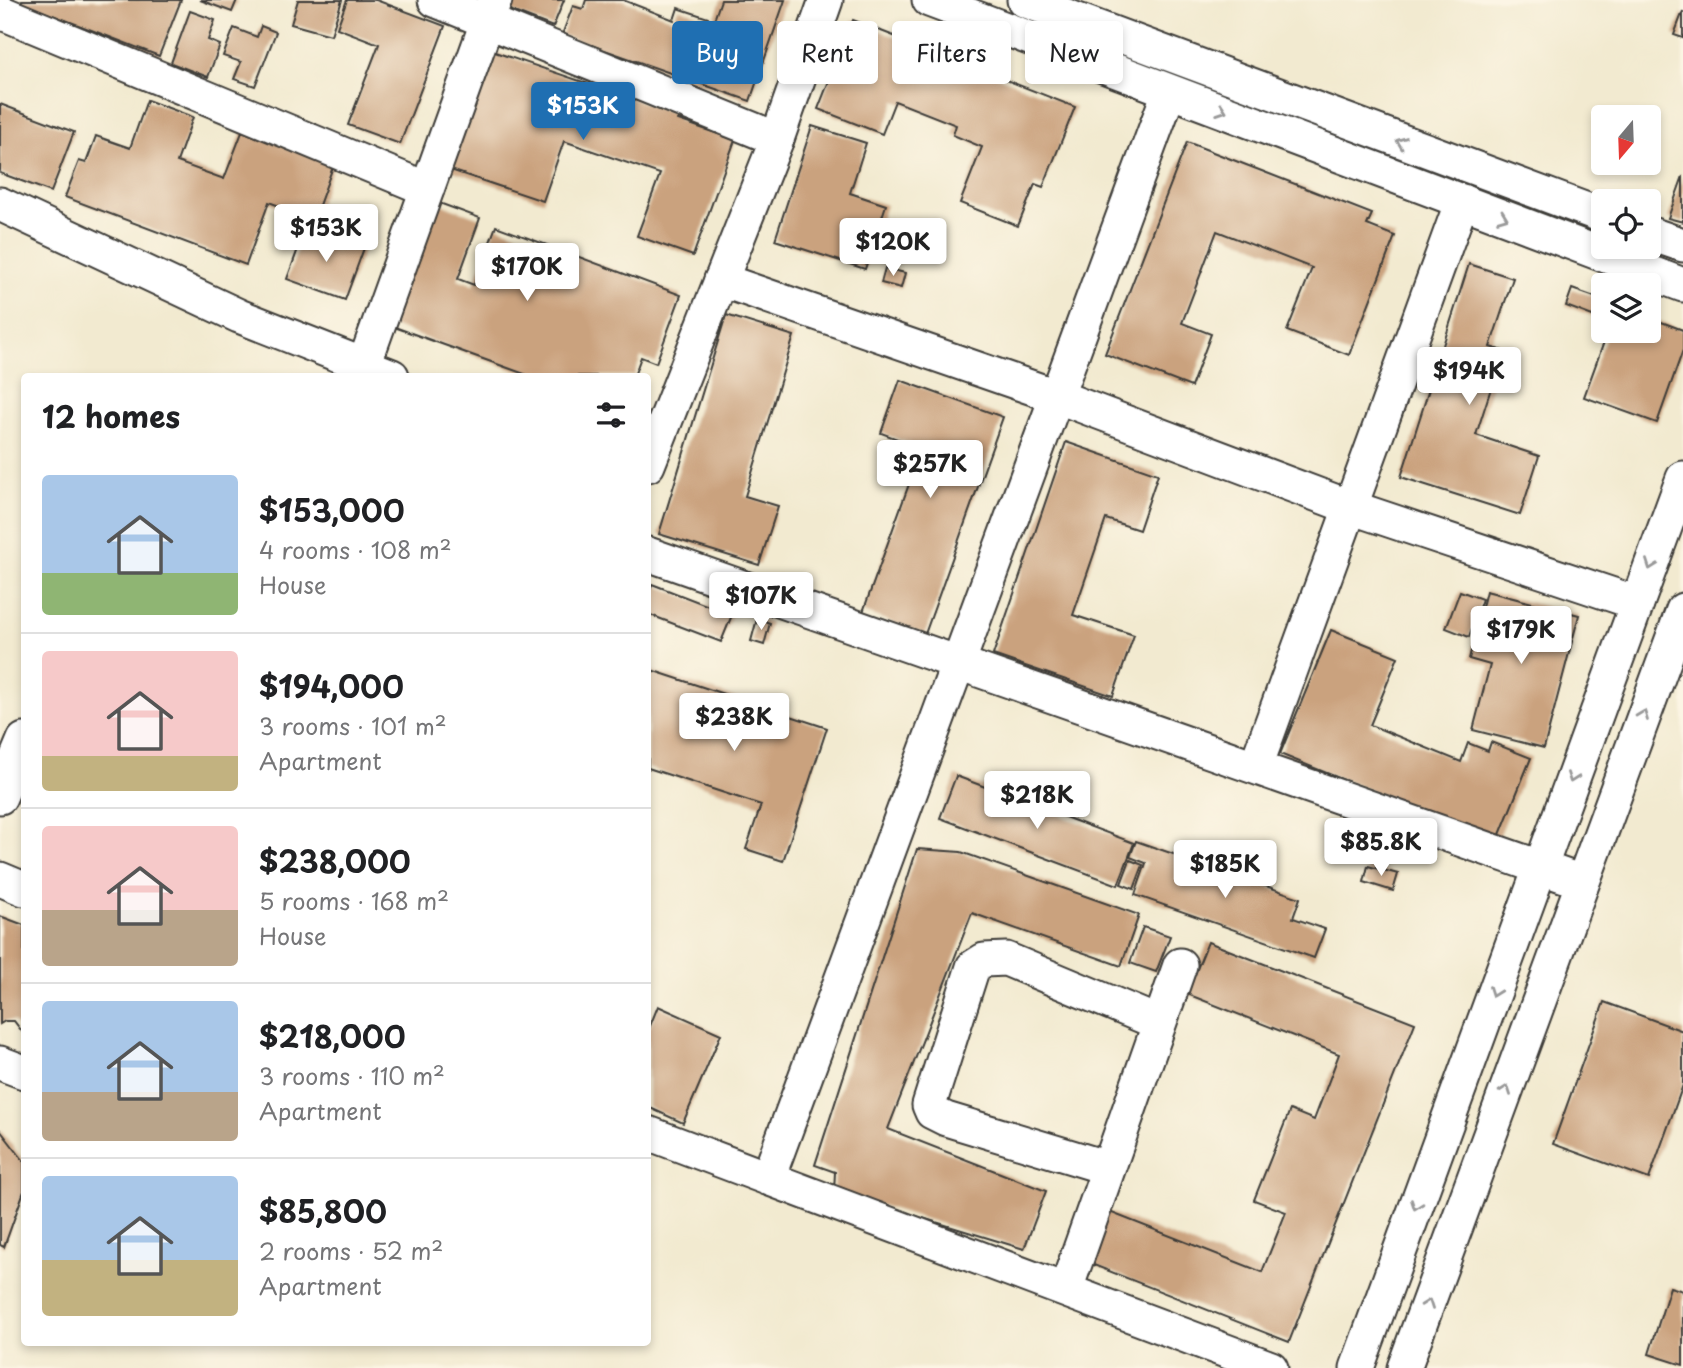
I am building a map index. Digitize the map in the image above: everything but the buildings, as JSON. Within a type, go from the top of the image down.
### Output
[{"type":"street","points":[[435,0],[491,10],[777,139]]},
{"type":"street","points":[[651,457],[777,139],[826,0]]},
{"type":"street","points":[[929,0],[1683,285]]},
{"type":"street","points":[[1024,0],[1591,212]]},
{"type":"street","points":[[0,204],[239,316],[378,371],[427,189],[491,10]]},
{"type":"street","points":[[0,12],[427,189]]},
{"type":"street","points":[[768,1178],[1169,92]]},
{"type":"street","points":[[1429,187],[1438,155]]},
{"type":"street","points":[[1256,766],[1462,201]]},
{"type":"street","points":[[1661,237],[1683,245]]},
{"type":"street","points":[[721,280],[1056,396],[1350,507],[1637,603]]},
{"type":"street","points":[[1357,1368],[1683,478]]},
{"type":"street","points":[[651,555],[1582,882]]},
{"type":"street","points":[[1404,1368],[1683,610]]},
{"type":"street","points":[[0,797],[21,747]]},
{"type":"street","points":[[0,879],[21,888]]},
{"type":"street","points":[[1108,1168],[946,1119],[932,1112],[929,1105],[973,967],[984,960],[1006,959],[1159,1023]]},
{"type":"street","points":[[1066,1289],[1180,965]]},
{"type":"street","points":[[0,1063],[21,1071]]},
{"type":"street","points":[[651,1134],[1271,1368]]}]
